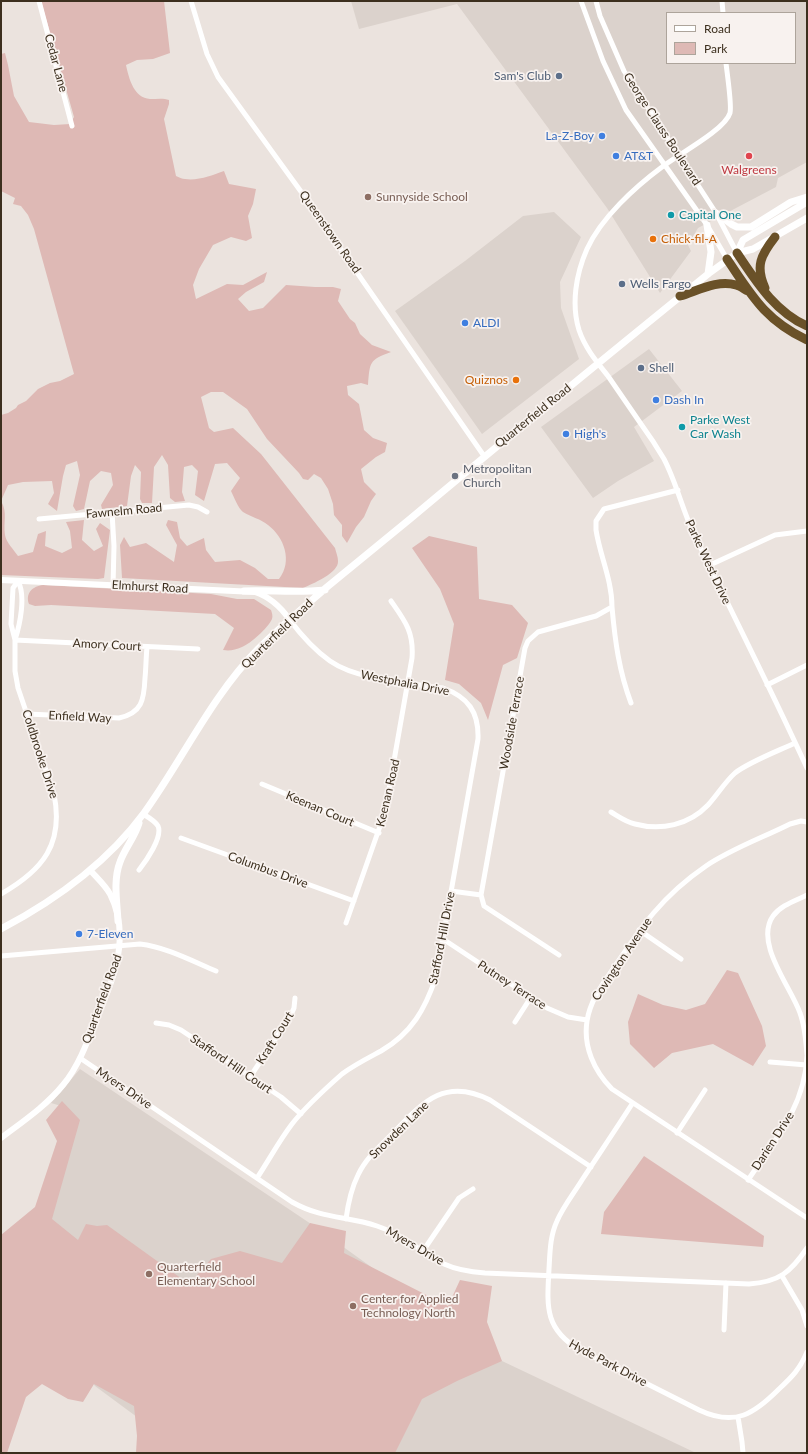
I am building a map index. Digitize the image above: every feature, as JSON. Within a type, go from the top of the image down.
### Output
[{"type":"highway","points":[[771,300],[762,280],[760,267],[762,255],[775,237]]},
{"type":"highway","points":[[737,252],[771,300],[786,314],[807,326]]},
{"type":"highway","points":[[727,259],[762,308],[784,328],[807,340]]},
{"type":"highway","points":[[680,296],[723,284],[738,285],[749,291]]},
{"type":"main road","points":[[716,213],[737,227],[751,227],[791,202],[807,197]]},
{"type":"main road","name":"Quarterfield Road","points":[[737,252],[743,240],[807,202]]},
{"type":"main road","name":"Quarterfield Road","points":[[90,870],[119,843],[142,816],[222,692],[258,649],[289,619],[484,456],[727,259],[737,252],[753,249],[807,218]]},
{"type":"main road","points":[[707,225],[712,252],[708,274]]},
{"type":"main road","points":[[244,591],[267,590],[304,592],[325,590]]},
{"type":"main road","points":[[118,921],[118,870],[123,854],[136,834],[142,816]]},
{"type":"main road","points":[[1,929],[48,902],[90,870]]},
{"type":"street","name":"Cedar Lane","points":[[39,1],[72,126]]},
{"type":"street","name":"Queenstown Road","points":[[191,1],[206,54],[218,77],[302,193],[484,456]]},
{"type":"street","name":"George Clauss Boulevard","points":[[581,1],[603,61],[626,110],[707,225],[727,259]]},
{"type":"street","name":"George Clauss Boulevard","points":[[596,1],[600,16],[624,72],[716,213],[737,252]]},
{"type":"street","points":[[722,1],[723,12]]},
{"type":"street","name":"Parke West Drive","points":[[726,64],[730,112],[725,121],[716,130],[647,178],[621,203],[601,227],[587,249],[580,268],[576,287],[575,306],[579,330],[587,348],[662,456],[671,472],[689,523],[806,764]]},
{"type":"street","points":[[631,703],[623,683],[619,667],[612,595],[596,530],[596,522],[604,509],[678,490]]},
{"type":"street","name":"Fawnelm Road","points":[[39,519],[189,505],[198,507],[207,512]]},
{"type":"street","points":[[112,512],[114,546],[113,586]]},
{"type":"street","points":[[710,565],[775,535],[807,531]]},
{"type":"street","name":"Elmhurst Road","points":[[1,580],[255,592],[268,597],[278,605],[289,619]]},
{"type":"street","name":"Coldbrooke Drive","points":[[1,894],[17,885],[34,871],[48,852],[56,830],[57,812],[54,794],[18,688],[15,671],[15,640],[12,624],[12,610],[13,588],[18,581],[22,588],[20,625],[15,640]]},
{"type":"street","name":"Keenan Road","points":[[346,923],[379,833],[389,797],[412,658],[412,638],[405,621],[392,601]]},
{"type":"street","name":"Woodside Terrace","points":[[481,895],[525,648],[533,636],[538,632],[596,616],[612,607]]},
{"type":"street","name":"Westphalia Drive","points":[[289,619],[312,647],[337,665],[357,674],[443,688],[466,701]]},
{"type":"street","name":"Amory Court","points":[[15,640],[198,649]]},
{"type":"street","name":"Enfield Way","points":[[27,714],[119,718],[132,714],[143,702],[147,647]]},
{"type":"street","points":[[767,685],[807,665]]},
{"type":"street","name":"Stafford Hill Drive","points":[[257,1178],[292,1125],[302,1114],[342,1074],[390,1045],[407,1032],[414,1024],[430,994],[436,977],[478,739],[476,718],[466,701]]},
{"type":"street","points":[[611,812],[634,824],[649,827],[666,827],[677,824],[691,818],[707,806],[735,773],[744,767],[795,743]]},
{"type":"street","name":"Keenan Court","points":[[262,784],[379,833]]},
{"type":"street","points":[[139,870],[147,859],[156,841],[159,829],[157,825],[142,816]]},
{"type":"street","name":"Covington Avenue","points":[[807,822],[790,824],[740,848],[707,866],[668,897],[639,930],[594,999],[587,1020],[587,1044],[589,1053],[598,1073],[612,1089],[632,1104],[807,1218]]},
{"type":"street","name":"Columbus Drive","points":[[181,838],[354,901]]},
{"type":"street","name":"Quarterfield Road","points":[[1,1138],[38,1110],[64,1084],[80,1058],[106,994],[118,958],[120,946],[118,921],[110,893],[90,870]]},
{"type":"street","points":[[451,891],[481,895],[484,906],[559,955]]},
{"type":"street","name":"Darien Drive","points":[[748,1180],[794,1110],[803,1086],[807,1056],[805,1034],[800,1012],[773,957],[767,939],[768,930],[773,916],[787,905],[807,895]]},
{"type":"street","points":[[639,930],[681,960]]},
{"type":"street","name":"Putney Terrace","points":[[443,939],[557,1013],[568,1017],[587,1020]]},
{"type":"street","points":[[1,956],[130,944],[150,945],[216,971]]},
{"type":"street","points":[[515,1022],[531,997]]},
{"type":"street","name":"Kraft Court","points":[[250,1077],[290,1017],[294,1008],[295,998]]},
{"type":"street","name":"Stafford Hill Court","points":[[156,1023],[169,1025],[181,1030],[281,1097],[302,1114]]},
{"type":"street","name":"Myers Drive","points":[[80,1058],[304,1209],[316,1213],[364,1222],[387,1229],[445,1264],[466,1271],[726,1283],[762,1283],[774,1280],[790,1271],[807,1248]]},
{"type":"street","points":[[770,1062],[807,1065]]},
{"type":"street","points":[[677,1133],[705,1090]]},
{"type":"street","name":"Snowden Lane","points":[[346,1219],[354,1184],[369,1157],[417,1109],[427,1101],[448,1092],[471,1093],[480,1095],[490,1100],[591,1166]]},
{"type":"street","name":"Hyde Park Drive","points":[[632,1104],[557,1220],[550,1242],[549,1310],[552,1321],[564,1339],[571,1345],[707,1414],[717,1417],[738,1417],[748,1415],[766,1402],[797,1372],[807,1352]]},
{"type":"street","points":[[423,1251],[459,1198],[466,1192],[473,1189]]},
{"type":"street","points":[[782,1276],[802,1310],[807,1326]]},
{"type":"street","points":[[724,1330],[726,1283]]},
{"type":"street","points":[[738,1417],[743,1453]]},
{"type":"shaded area","points":[[351,1],[807,1],[807,162],[778,178],[776,187],[698,228],[688,245],[691,251],[660,293],[607,208],[457,4],[359,29]]},
{"type":"shaded area","points":[[554,212],[581,237],[560,282],[561,308],[579,359],[482,434],[395,311],[465,261],[523,216]]},
{"type":"shaded area","points":[[649,349],[682,391],[634,427],[654,461],[618,481],[593,498],[541,427]]},
{"type":"shaded area","points":[[80,1069],[317,1228],[502,1361],[696,1453],[212,1453],[141,1420],[95,1386],[54,1334],[1,1246],[32,1223],[68,1108],[51,1103]]},
{"type":"green space","points":[[41,1],[164,1],[170,53],[153,59],[137,60],[126,65],[133,87],[140,95],[144,98],[169,100],[164,119],[176,176],[184,179],[195,179],[224,171],[229,184],[256,189],[253,204],[248,216],[252,238],[246,241],[231,237],[213,245],[199,269],[193,285],[196,299],[227,284],[243,285],[267,272],[264,282],[246,292],[238,299],[249,311],[263,308],[286,285],[333,287],[341,289],[338,301],[350,319],[355,323],[360,334],[372,345],[391,352],[378,357],[372,363],[369,371],[368,385],[361,383],[347,386],[348,395],[359,404],[364,430],[373,438],[387,443],[385,452],[361,469],[364,482],[376,494],[364,517],[356,527],[347,543],[342,536],[342,525],[334,515],[333,504],[328,489],[321,478],[314,474],[308,480],[303,479],[267,439],[247,409],[223,392],[211,392],[201,397],[209,428],[214,432],[233,428],[261,454],[335,548],[338,559],[337,565],[330,574],[324,578],[303,588],[122,578],[120,545],[124,537],[130,547],[146,543],[174,562],[177,545],[166,525],[168,520],[177,522],[180,538],[187,546],[204,538],[206,550],[215,562],[240,560],[255,568],[268,579],[279,579],[283,572],[286,557],[282,543],[274,530],[268,525],[243,512],[239,508],[231,491],[240,478],[227,463],[215,464],[204,501],[195,495],[198,471],[192,465],[184,467],[182,492],[185,501],[175,502],[170,498],[168,465],[162,455],[154,467],[152,503],[142,503],[140,499],[141,472],[135,465],[131,476],[127,506],[102,509],[101,505],[113,485],[111,473],[101,471],[90,481],[84,509],[76,511],[73,506],[80,475],[77,461],[66,465],[57,511],[48,504],[54,493],[52,481],[23,482],[8,485],[1,501],[1,415],[8,413],[26,401],[38,389],[74,374],[34,229],[28,215],[21,206],[13,204],[15,198],[1,191],[1,54],[5,53],[14,96],[29,122],[54,125],[70,124],[74,117]]},
{"type":"green space","points":[[1,501],[4,510],[6,538],[18,556],[33,552],[38,534],[46,531],[45,546],[62,553],[72,548],[70,531],[66,522],[84,520],[82,540],[94,551],[103,546],[96,529],[100,523],[110,530],[104,578],[1,575]]},
{"type":"green space","points":[[429,536],[477,547],[479,599],[512,605],[528,623],[517,658],[503,665],[488,720],[481,703],[459,684],[445,680],[454,624],[440,589],[412,548]]},
{"type":"green space","points":[[43,585],[211,594],[237,599],[254,599],[271,610],[272,618],[270,623],[263,631],[245,645],[235,650],[223,650],[234,628],[215,614],[51,605],[35,606],[29,604],[29,593],[36,587]]},
{"type":"green space","points":[[727,970],[738,973],[762,1026],[766,1046],[753,1066],[713,1044],[672,1053],[654,1068],[630,1044],[628,1022],[638,994],[663,1005],[686,1010],[705,1004]]},
{"type":"green space","points":[[62,1101],[80,1120],[52,1219],[78,1240],[86,1224],[97,1226],[107,1225],[189,1284],[211,1259],[240,1251],[282,1263],[310,1223],[346,1231],[344,1253],[448,1306],[460,1280],[492,1286],[487,1322],[502,1361],[457,1381],[422,1399],[395,1453],[136,1453],[137,1436],[134,1406],[94,1384],[83,1402],[68,1399],[42,1384],[26,1397],[7,1453],[1,1453],[1,1235],[35,1207],[57,1141],[46,1120]]},
{"type":"green space","points":[[644,1156],[764,1236],[763,1247],[601,1234],[604,1212]]},
{"type":"place","name":"Sam's Club","points":[[559,76]]},
{"type":"place","name":"La-Z-Boy","points":[[602,136]]},
{"type":"place","name":"AT&T","points":[[616,156]]},
{"type":"place","name":"Walgreens","points":[[749,156]]},
{"type":"place","name":"Sunnyside School","points":[[368,197]]},
{"type":"place","name":"Capital One","points":[[671,215]]},
{"type":"place","name":"Chick-fil-A","points":[[653,239]]},
{"type":"place","name":"Wells Fargo","points":[[622,284]]},
{"type":"place","name":"ALDI","points":[[465,323]]},
{"type":"place","name":"Shell","points":[[641,368]]},
{"type":"place","name":"Quiznos","points":[[516,380]]},
{"type":"place","name":"Dash In","points":[[656,400]]},
{"type":"place","name":"Parke West Car Wash","points":[[682,427]]},
{"type":"place","name":"High's","points":[[566,434]]},
{"type":"place","name":"Metropolitan Church","points":[[455,476]]},
{"type":"place","name":"7-Eleven","points":[[79,934]]},
{"type":"place","name":"Quarterfield Elementary School","points":[[149,1274]]},
{"type":"place","name":"Center for Applied Technology North","points":[[353,1306]]}]
